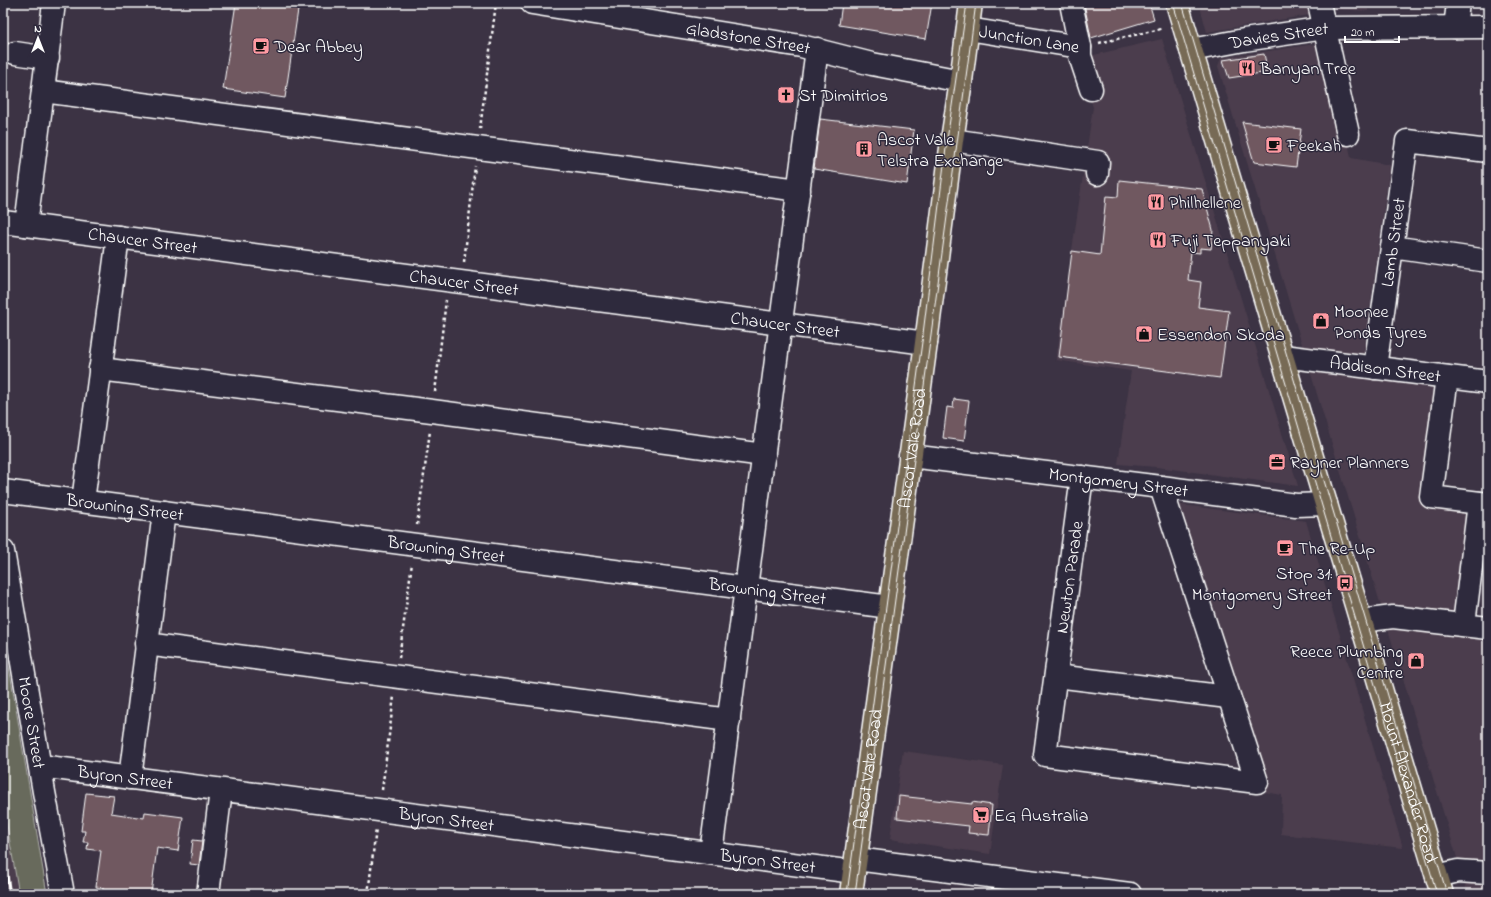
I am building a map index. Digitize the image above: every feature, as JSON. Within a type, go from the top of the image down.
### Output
[{"type":"main road","name":"Ascot Vale Road","points":[[851,894],[952,140],[972,3]]},
{"type":"main road","name":"Mount Alexander Road","points":[[1177,3],[1440,885]]},
{"type":"street","points":[[26,225],[54,3]]},
{"type":"street","name":"Gladstone Street","points":[[532,3],[613,10],[817,50],[872,64],[961,81]]},
{"type":"street","points":[[1070,3],[1080,47],[1080,56],[1091,90]]},
{"type":"street","points":[[1319,3],[1348,134]]},
{"type":"street","points":[[1455,27],[1458,3]]},
{"type":"street","name":"Davies Street","points":[[1191,50],[1244,40],[1325,28],[1488,27]]},
{"type":"street","name":"Junction Lane","points":[[968,29],[1080,47]]},
{"type":"street","points":[[711,853],[817,50]]},
{"type":"street","points":[[16,53],[48,58]]},
{"type":"street","points":[[43,91],[799,190]]},
{"type":"street","points":[[952,140],[1098,162],[1097,174]]},
{"type":"street","name":"Lamb Street","points":[[1375,368],[1407,140],[1488,151]]},
{"type":"street","name":"Chaucer Street","points":[[3,222],[926,343]]},
{"type":"street","points":[[83,502],[118,237]]},
{"type":"street","points":[[1392,247],[1488,261]]},
{"type":"street","name":"Addison Street","points":[[1283,356],[1488,382]]},
{"type":"street","points":[[100,369],[432,411],[764,456]]},
{"type":"street","points":[[1447,377],[1431,497],[1484,504],[1464,624]]},
{"type":"street","name":"Montgomery Street","points":[[910,456],[1296,505],[1326,504]]},
{"type":"street","name":"Newton Parade","points":[[1082,477],[1045,755],[1257,782],[1228,697]]},
{"type":"street","points":[[1056,676],[1228,697],[1161,487]]},
{"type":"street","name":"Browning Street","points":[[3,491],[890,607]]},
{"type":"street","points":[[130,778],[164,512]]},
{"type":"street","name":"Moore Street","points":[[3,551],[63,894]]},
{"type":"street","points":[[1361,621],[1393,616],[1488,628]]},
{"type":"street","points":[[146,644],[729,720]]},
{"type":"street","name":"Byron Street","points":[[40,766],[711,853],[855,865],[1130,894]]},
{"type":"street","points":[[208,894],[221,790]]},
{"type":"street","points":[[1440,885],[1458,871],[1488,873]]},
{"type":"path","name":"Junction Lane","points":[[1080,47],[1161,29]]},
{"type":"path","points":[[368,894],[448,280]]},
{"type":"shaded area","points":[[1199,3],[1306,3],[1309,15],[1207,32]]},
{"type":"shaded area","points":[[1333,3],[1368,3],[1368,11],[1335,9]]},
{"type":"shaded area","points":[[1162,39],[1298,486],[1157,467],[1118,464],[1131,371],[1056,360],[1093,107],[1077,59]]},
{"type":"shaded area","points":[[1329,42],[1351,158],[1390,165],[1362,366],[1447,377],[1433,497],[1479,503],[1472,620],[1488,621],[1488,894],[1468,894],[1218,66],[1221,58]]},
{"type":"shaded area","points":[[1167,503],[1306,521],[1403,848],[1281,834],[1282,795],[1259,791]]},
{"type":"shaded area","name":"EG Australia","points":[[903,751],[1003,765],[990,854],[890,839]]},
{"type":"shaded area","points":[[3,802],[12,856],[19,894],[3,894]]},
{"type":"green space","points":[[3,631],[47,894],[19,894],[3,802]]},
{"type":"building","name":"Dear Abbey","points":[[236,3],[299,3],[285,98],[223,89]]},
{"type":"building","points":[[842,3],[932,3],[926,39],[839,25]]},
{"type":"building","points":[[1084,3],[1149,3],[1154,19],[1091,38]]},
{"type":"building","name":"Banyan Tree","points":[[1264,54],[1268,72],[1229,78],[1223,60]]},
{"type":"building","name":"Ascot Vale Telstra Exchange","points":[[820,119],[914,130],[907,184],[814,169]]},
{"type":"building","name":"Feekah","points":[[1242,122],[1301,129],[1296,167],[1254,162]]},
{"type":"building","name":"Essendon Skoda","points":[[1119,180],[1202,189],[1213,230],[1211,249],[1200,248],[1200,253],[1191,252],[1188,280],[1201,282],[1198,307],[1229,311],[1220,378],[1059,357],[1072,251],[1100,255],[1106,196],[1118,197]]},
{"type":"building","points":[[954,399],[969,401],[964,441],[943,438],[947,407],[953,408]]},
{"type":"building","points":[[86,793],[114,796],[111,813],[144,818],[145,812],[183,817],[178,851],[157,848],[151,894],[103,894],[103,888],[96,887],[101,851],[87,849],[88,842],[83,842],[85,831],[81,831]]},
{"type":"building","points":[[899,796],[992,805],[989,835],[968,833],[969,826],[897,818]]},
{"type":"building","points":[[193,840],[202,841],[199,865],[190,864]]},
{"type":"tram line","points":[[847,894],[922,342],[947,140],[967,3]]},
{"type":"tram line","points":[[855,894],[976,3]]},
{"type":"tram line","points":[[1173,3],[1437,894]]},
{"type":"tram line","points":[[1182,3],[1447,894]]},
{"type":"railway","points":[[3,852],[10,894]]},
{"type":"place","name":"Dear Abbey","points":[[261,46]]},
{"type":"place","name":"Banyan Tree","points":[[1247,68]]},
{"type":"place","name":"St Dimitrios","points":[[786,95]]},
{"type":"place","name":"Feekah","points":[[1274,145]]},
{"type":"place","name":"Ascot Vale Telstra Exchange","points":[[864,149]]},
{"type":"place","name":"Philhellene","points":[[1156,202]]},
{"type":"place","name":"Fuji Teppanyaki","points":[[1158,240]]},
{"type":"place","name":"Moonee Ponds Tyres","points":[[1321,321]]},
{"type":"place","name":"Essendon Skoda","points":[[1144,334]]},
{"type":"place","name":"Rayner Planners","points":[[1277,462]]},
{"type":"place","name":"The Re-Up","points":[[1285,548]]},
{"type":"place","name":"Stop 31: Montgomery Street","points":[[1345,583]]},
{"type":"place","name":"Reece Plumbing Centre","points":[[1416,661]]},
{"type":"place","name":"EG Australia","points":[[981,815]]}]
